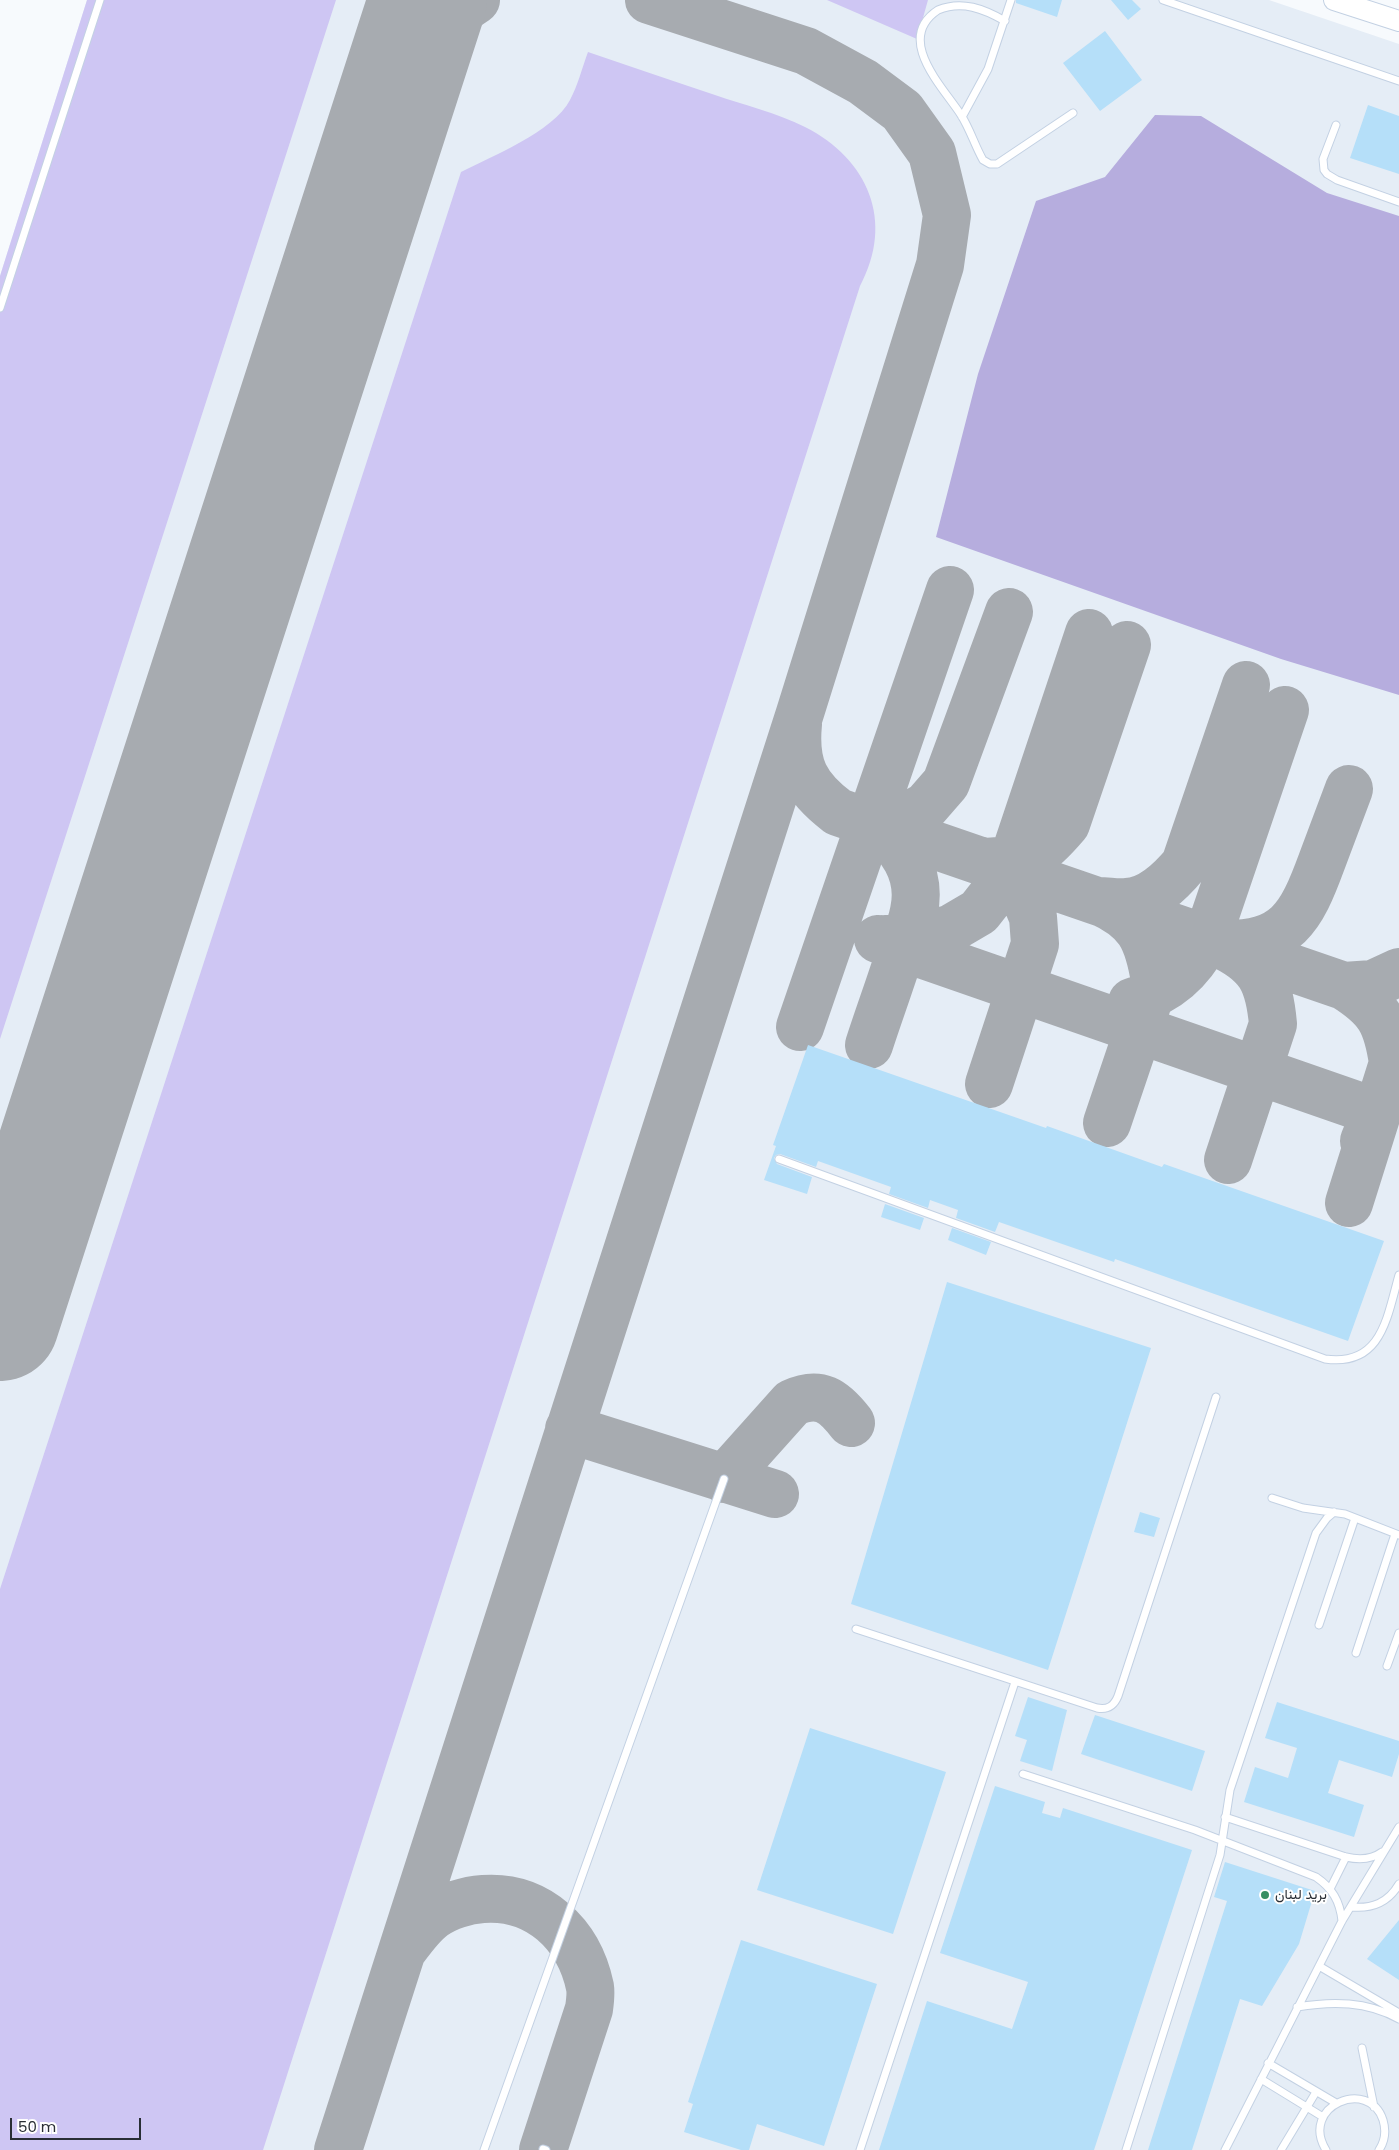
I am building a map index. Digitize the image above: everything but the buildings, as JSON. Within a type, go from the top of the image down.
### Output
[{"type":"street","points":[[1334,0],[1399,21]]},
{"type":"lane","points":[[0,308],[100,0]]},
{"type":"lane","points":[[962,117],[988,69],[1012,0]]},
{"type":"lane","points":[[1163,0],[1399,81]]},
{"type":"lane","points":[[1005,21],[971,4],[957,2],[944,6],[932,14],[924,25],[920,38],[921,52],[926,65],[962,117],[983,160],[990,164],[997,164],[1073,113]]},
{"type":"lane","points":[[1336,125],[1323,159],[1324,170],[1327,174],[1337,180],[1399,202]]},
{"type":"lane","points":[[779,1159],[1325,1359],[1347,1359],[1357,1356],[1374,1344],[1384,1326],[1399,1275]]},
{"type":"lane","points":[[856,1629],[1097,1708],[1108,1708],[1116,1701],[1216,1397]]},
{"type":"lane","points":[[484,2150],[724,1479]]},
{"type":"lane","points":[[1272,1498],[1302,1508],[1334,1512],[1355,1518],[1397,1534],[1356,1653]]},
{"type":"lane","points":[[1126,2150],[1223,1842],[1230,1790],[1316,1533],[1334,1512]]},
{"type":"lane","points":[[1319,1625],[1355,1518]]},
{"type":"lane","points":[[1388,1666],[1399,1633]]},
{"type":"lane","points":[[860,2150],[1015,1682]]},
{"type":"lane","points":[[1023,1774],[1196,1830],[1316,1877],[1330,1889],[1339,1904],[1342,1921]]},
{"type":"lane","points":[[1225,1816],[1346,1857],[1372,1858],[1386,1848]]},
{"type":"lane","points":[[1225,2150],[1342,1921],[1399,1827]]},
{"type":"lane","points":[[1394,1837],[1399,1845]]},
{"type":"lane","points":[[1330,1889],[1346,1857]]},
{"type":"lane","points":[[1350,1907],[1363,1908],[1375,1906],[1385,1900],[1399,1884]]},
{"type":"lane","points":[[1319,1966],[1399,2013]]},
{"type":"lane","points":[[1297,2007],[1321,2003],[1345,2003],[1369,2007],[1399,2019]]},
{"type":"lane","points":[[1362,2048],[1374,2107]]},
{"type":"lane","points":[[1268,2063],[1336,2103]]},
{"type":"lane","points":[[1260,2079],[1323,2117]]},
{"type":"lane","points":[[1281,2150],[1316,2092]]},
{"type":"lane","points":[[1326,2150],[1321,2139],[1320,2128],[1323,2117],[1336,2103],[1356,2099],[1366,2101],[1381,2116],[1385,2126],[1385,2137],[1379,2150]]},
{"type":"shaded area","points":[[87,0],[1269,0],[1399,44],[1399,2150],[0,2150],[0,276]]},
{"type":"shaded area","points":[[87,0],[336,0],[0,1039],[0,276]]},
{"type":"shaded area","points":[[827,0],[928,0],[917,39]]},
{"type":"shaded area","points":[[588,52],[783,118],[805,127],[827,140],[845,156],[859,174],[869,194],[875,216],[875,238],[870,262],[860,286],[263,2150],[0,2150],[0,1589],[461,172],[521,142],[536,133],[562,112],[573,94]]},
{"type":"shaded area","points":[[1155,115],[1201,116],[1327,193],[1399,216],[1399,695],[1281,659],[936,537],[978,374],[1036,201],[1105,177]]},
{"type":"taxiway","points":[[371,176],[397,101],[413,64],[423,47],[444,24],[476,0]]},
{"type":"taxiway","points":[[338,2150],[800,713],[940,265],[947,215],[932,153],[902,111],[863,82],[806,51],[649,0]]},
{"type":"taxiway","points":[[800,1027],[950,590]]},
{"type":"taxiway","points":[[869,1045],[911,924],[916,897],[912,871],[907,860],[891,839],[870,823],[901,820],[926,806],[946,783],[1009,612]]},
{"type":"taxiway","points":[[885,939],[905,939],[950,929],[979,912],[1008,875],[1089,633]]},
{"type":"taxiway","points":[[989,1084],[1035,944],[1033,917],[1023,893],[1008,875],[985,862],[1012,860],[1031,855],[1047,844],[1066,824],[1127,645]]},
{"type":"taxiway","points":[[1107,1123],[1155,981],[1149,953],[1139,932],[1124,915],[1099,901],[1123,902],[1144,898],[1166,884],[1185,864],[1246,685]]},
{"type":"taxiway","points":[[1132,1002],[1157,992],[1177,978],[1193,961],[1207,939],[1285,710]]},
{"type":"taxiway","points":[[798,724],[798,752],[804,774],[817,794],[838,812],[1344,986],[1366,1002],[1384,1026],[1393,1063],[1349,1203]]},
{"type":"taxiway","points":[[1228,1160],[1273,1024],[1269,996],[1260,975],[1245,958],[1220,944],[1261,940],[1276,934],[1288,925],[1298,913],[1314,881],[1349,789]]},
{"type":"taxiway","points":[[878,939],[1376,1112],[1364,1141]]},
{"type":"taxiway","points":[[1344,986],[1373,984],[1399,972]]},
{"type":"taxiway","points":[[724,1479],[792,1403],[811,1398],[826,1400],[839,1409],[851,1423]]},
{"type":"taxiway","points":[[569,1429],[775,1494]]},
{"type":"taxiway","points":[[403,1950],[421,1928],[439,1912],[457,1904],[483,1899],[503,1899],[538,1911],[566,1935],[576,1950],[584,1968],[590,1987],[590,2003],[543,2150]]},
{"type":"runway","points":[[0,1322],[428,0]]},
{"type":"place","name":"بريد لبنان","points":[[1265,1895]]}]
